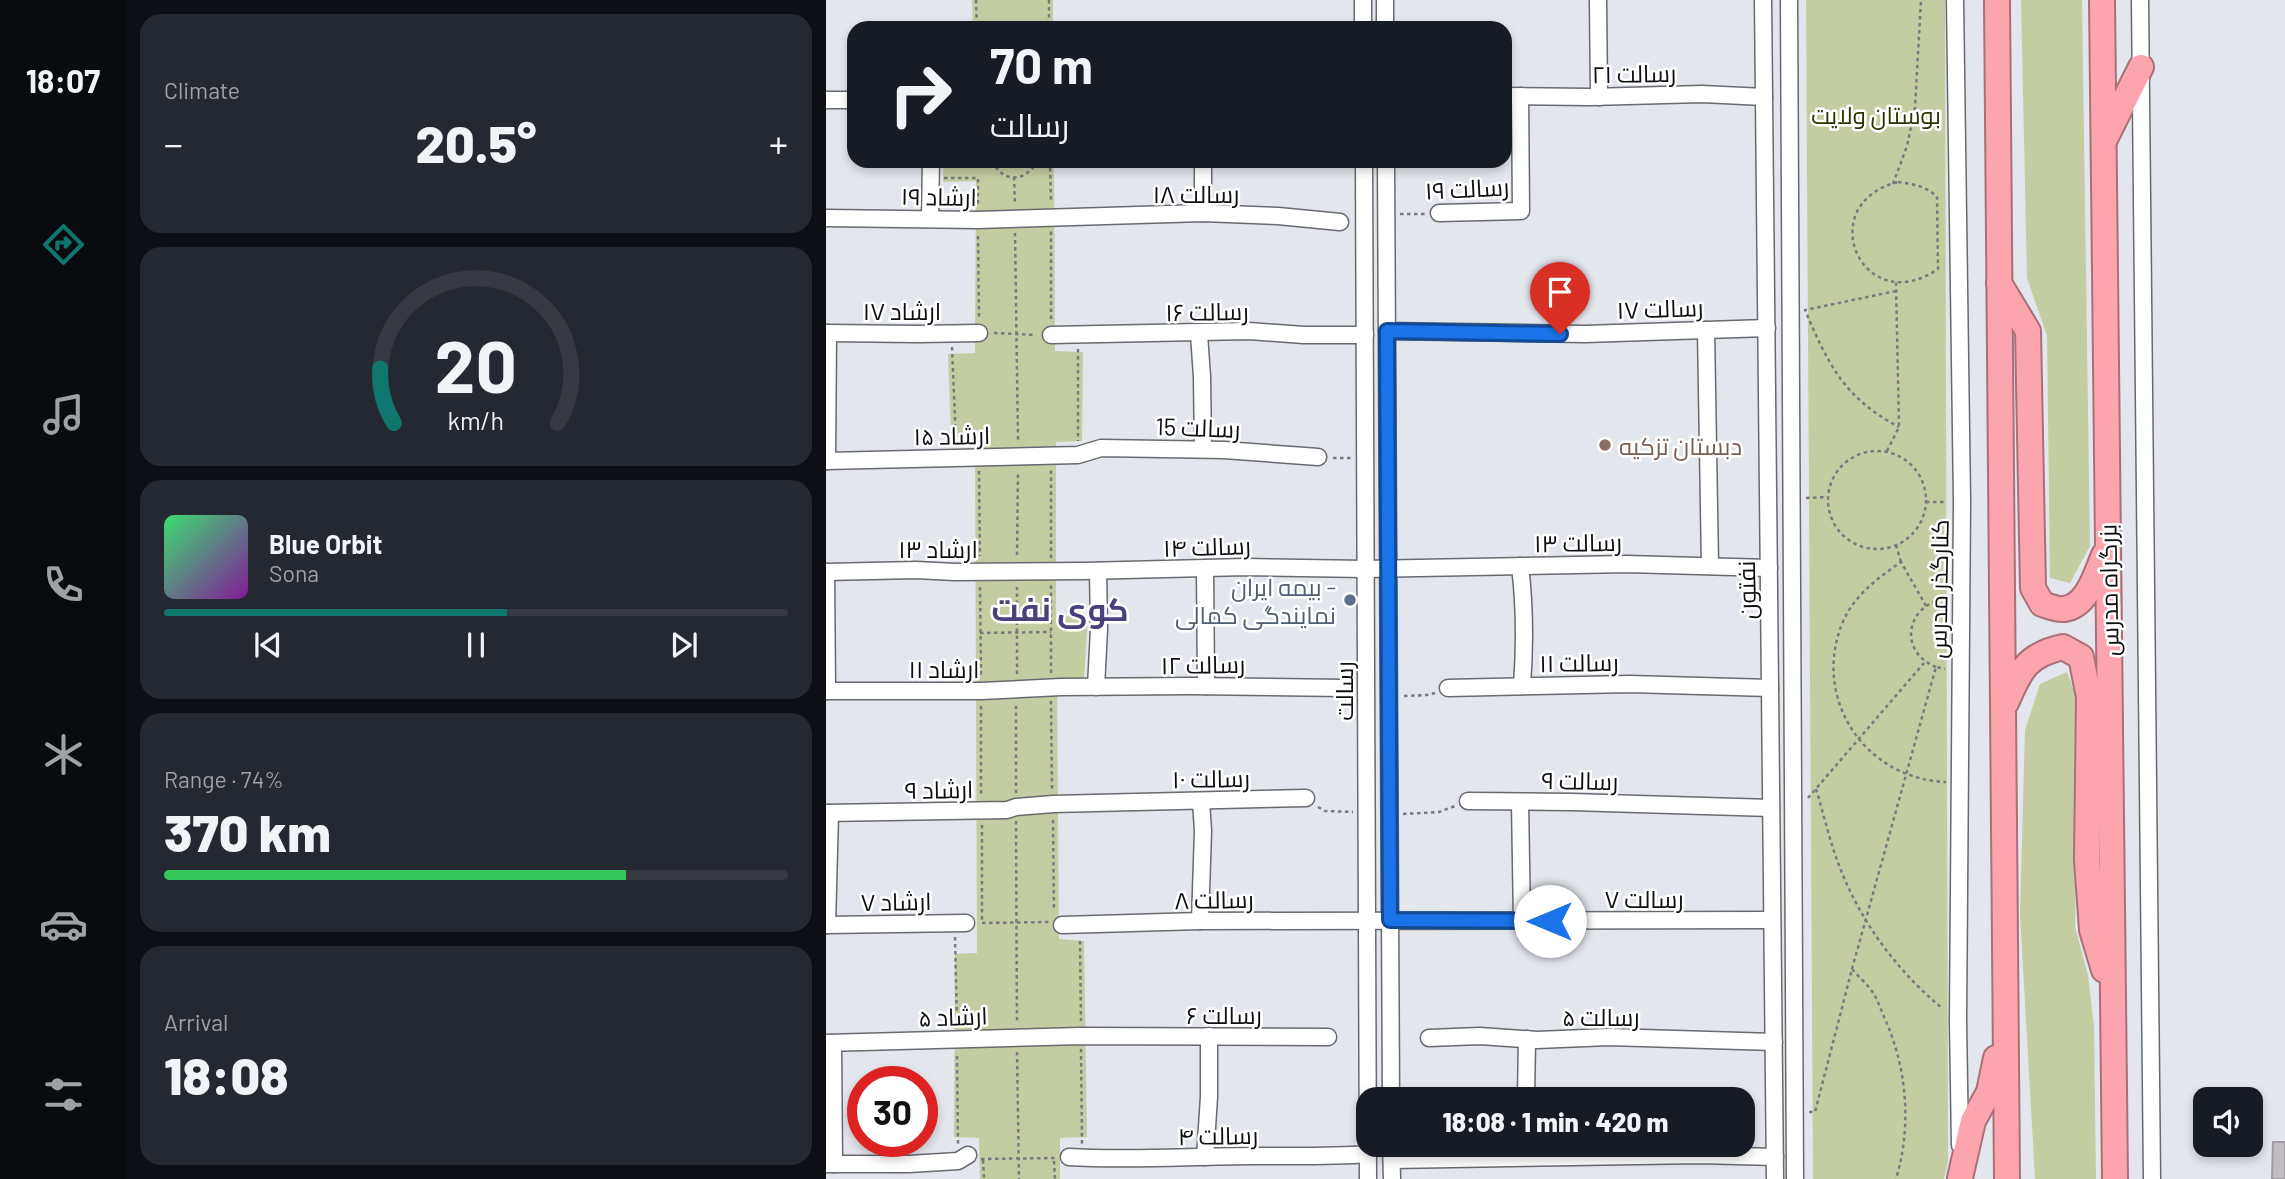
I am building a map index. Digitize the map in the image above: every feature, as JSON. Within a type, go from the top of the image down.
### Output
[{"type":"highway","points":[[1997,0],[2007,1179]]},
{"type":"highway","name":"بزرگراه مدرس","points":[[2102,0],[2115,1179]]},
{"type":"highway","points":[[2103,142],[2141,66]]},
{"type":"highway","points":[[1999,282],[2028,331],[2032,575],[2033,588],[2042,604],[2063,610],[2078,604],[2091,585],[2107,548]]},
{"type":"highway","points":[[2002,712],[2021,669],[2035,657],[2050,649],[2063,647],[2081,657],[2090,697],[2087,860],[2092,930],[2112,998]]},
{"type":"highway","points":[[1960,1178],[1973,1121],[1989,1092],[2006,1006]]},
{"type":"street","points":[[1363,0],[1363,21]]},
{"type":"street","points":[[1385,0],[1385,21]]},
{"type":"street","points":[[1598,0],[1599,97]]},
{"type":"street","name":"نفتون","points":[[1763,0],[1775,1179]]},
{"type":"street","name":"نفتون","points":[[1789,0],[1795,1179]]},
{"type":"street","name":"کنارگذر مدرس","points":[[1955,0],[1962,502],[1958,1021],[1960,1178]]},
{"type":"street","points":[[2140,0],[2152,1179]]},
{"type":"street","name":"رسالت ۲۱","points":[[1512,96],[1702,94],[1764,97]]},
{"type":"street","name":"رسالت ۱۹","points":[[1439,214],[1521,211],[1512,96]]},
{"type":"street","points":[[826,100],[847,100]]},
{"type":"street","points":[[930,217],[931,168]]},
{"type":"street","points":[[1203,168],[1203,214]]},
{"type":"street","name":"رسالت","points":[[1364,168],[1367,1087]]},
{"type":"street","name":"رسالت","points":[[1386,168],[1391,1087]]},
{"type":"street","name":"رسالت ۱۸","points":[[1051,219],[1203,214],[1278,216],[1340,222]]},
{"type":"street","name":"ارشاد ۱۹","points":[[826,218],[1051,219]]},
{"type":"street","points":[[1364,298],[1387,298]]},
{"type":"street","name":"رسالت ۱۷","points":[[1387,331],[1585,334],[1766,328]]},
{"type":"street","points":[[1706,330],[1710,566]]},
{"type":"street","name":"رسالت ۱۶","points":[[1051,335],[1249,331],[1364,335]]},
{"type":"street","points":[[827,333],[827,461]]},
{"type":"street","name":"ارشاد ۱۷","points":[[827,333],[979,333]]},
{"type":"street","points":[[1199,334],[1203,449]]},
{"type":"street","name":"رسالت 15","points":[[1078,455],[1101,448],[1203,449],[1318,457]]},
{"type":"street","name":"ارشاد ۱۵","points":[[827,461],[1078,455]]},
{"type":"street","points":[[1768,457],[1791,456]]},
{"type":"street","name":"رسالت ۱۳","points":[[1365,569],[1627,564],[1769,568]]},
{"type":"street","points":[[1520,566],[1525,647],[1522,686]]},
{"type":"street","name":"رسالت ۱۴","points":[[1051,571],[1246,567],[1365,569]]},
{"type":"street","points":[[1205,568],[1206,686]]},
{"type":"street","name":"ارشاد ۱۳","points":[[826,572],[1051,571]]},
{"type":"street","points":[[1096,687],[1098,571]]},
{"type":"street","points":[[826,572],[827,691]]},
{"type":"street","name":"رسالت ۱۱","points":[[1448,688],[1630,684],[1770,688]]},
{"type":"street","name":"رسالت ۱۲","points":[[1061,687],[1344,688]]},
{"type":"street","name":"ارشاد ۱۱","points":[[827,691],[981,691],[1061,687]]},
{"type":"street","name":"رسالت ۱۰","points":[[1052,804],[1306,798]]},
{"type":"street","points":[[1200,921],[1203,831],[1201,801]]},
{"type":"street","name":"رسالت ۹","points":[[1468,802],[1772,808]]},
{"type":"street","points":[[1520,802],[1522,921]]},
{"type":"street","name":"ارشاد ۹","points":[[828,813],[1007,810],[1052,804]]},
{"type":"street","points":[[826,925],[828,813]]},
{"type":"street","points":[[1772,860],[1793,862]]},
{"type":"street","name":"رسالت ۸","points":[[1062,925],[1390,920]]},
{"type":"street","name":"رسالت ۷","points":[[1390,920],[1772,920]]},
{"type":"street","name":"ارشاد ۷","points":[[826,925],[966,923]]},
{"type":"street","name":"رسالت ۵","points":[[1429,1038],[1480,1035],[1527,1039],[1609,1037],[1774,1042]]},
{"type":"street","name":"رسالت ۶","points":[[1082,1036],[1328,1037]]},
{"type":"street","name":"ارشاد ۵","points":[[830,1043],[1082,1036]]},
{"type":"street","points":[[1205,1157],[1209,1036]]},
{"type":"street","points":[[1526,1087],[1527,1039]]},
{"type":"street","points":[[830,1043],[830,1164],[909,1164],[975,1158]]},
{"type":"street","name":"رسالت ۴","points":[[1062,1158],[1136,1160],[1356,1155]]},
{"type":"street","points":[[1755,1156],[1775,1157]]},
{"type":"street","name":"رسالت","points":[[1368,1157],[1368,1179]]},
{"type":"street","points":[[1391,1157],[1392,1179]]},
{"type":"path","points":[[976,0],[976,21]]},
{"type":"path","points":[[1049,0],[1049,21]]},
{"type":"path","points":[[1893,184],[1907,146],[1915,108],[1921,0]]},
{"type":"path","points":[[997,168],[1000,173],[1010,177],[1022,177],[1034,168]]},
{"type":"path","points":[[931,178],[978,178],[979,333],[1051,335],[1050,168]]},
{"type":"path","points":[[1916,184],[1937,197],[1938,269],[1923,279],[1896,282],[1889,282],[1873,274],[1861,261],[1853,245],[1852,228],[1857,211],[1867,197],[1881,187],[1916,184]]},
{"type":"path","name":"رسالت ۱۹","points":[[1386,214],[1439,214]]},
{"type":"path","points":[[1887,451],[1899,427],[1896,282]]},
{"type":"path","points":[[1896,291],[1805,310],[1826,358],[1839,379],[1880,417],[1899,427]]},
{"type":"path","points":[[951,333],[956,458]]},
{"type":"path","points":[[1078,336],[1078,455]]},
{"type":"path","points":[[1870,450],[1887,451],[1903,458],[1916,470],[1924,485],[1926,502],[1923,519],[1913,533],[1896,545],[1883,549],[1866,548],[1850,541],[1838,530],[1829,514],[1827,497],[1831,481],[1840,466],[1854,455],[1870,450]]},
{"type":"path","points":[[1318,457],[1365,459]]},
{"type":"path","points":[[1791,498],[1827,497]]},
{"type":"path","points":[[1926,502],[1962,502]]},
{"type":"path","points":[[1896,545],[1901,562],[1926,606]]},
{"type":"path","points":[[1901,562],[1872,583],[1856,601],[1843,623],[1835,653],[1834,675],[1838,700],[1858,740],[1874,755],[1906,774],[1934,781],[1959,782]]},
{"type":"path","points":[[1960,670],[1924,663],[1913,649],[1910,631],[1915,615],[1926,606],[1938,600],[1961,596]]},
{"type":"path","points":[[980,633],[1051,632]]},
{"type":"path","points":[[1793,799],[1807,799],[1924,663]]},
{"type":"path","points":[[1794,1112],[1815,1112],[1936,667]]},
{"type":"path","points":[[1389,696],[1427,695],[1448,688]]},
{"type":"path","points":[[1816,789],[1839,866],[1856,904],[1902,970],[1958,1021]]},
{"type":"path","points":[[1306,798],[1325,811],[1367,812]]},
{"type":"path","points":[[1390,815],[1439,812],[1468,802]]},
{"type":"path","points":[[966,923],[1054,922],[1062,925]]},
{"type":"path","points":[[1853,969],[1874,995],[1891,1031],[1901,1069],[1906,1111],[1902,1160],[1896,1179]]},
{"type":"path","points":[[984,1179],[975,1158],[1062,1158],[1055,1179]]},
{"type":"green space","points":[[972,0],[1053,0],[1053,21],[973,21]]},
{"type":"green space","name":"بوستان ولایت","points":[[1806,0],[1945,0],[1948,1161],[1944,1179],[1813,1179]]},
{"type":"green space","points":[[2021,0],[2082,0],[2090,546],[2070,583],[2050,578],[2047,336],[2027,278]]},
{"type":"green space","points":[[943,168],[1054,168],[1055,351],[1083,352],[1082,441],[1056,442],[1056,616],[1088,617],[1084,678],[1057,678],[1059,939],[1084,941],[1087,1137],[1060,1138],[1060,1179],[980,1179],[979,1138],[954,1137],[955,954],[977,953],[975,437],[951,437],[948,354],[975,353],[976,181],[943,182]]},
{"type":"green space","points":[[2067,672],[2078,702],[2075,927],[2088,975],[2094,1027],[2096,1179],[2035,1179],[2020,914],[2025,730],[2040,684]]},
{"type":"building","points":[[2273,1142],[2285,1142],[2285,1179],[2272,1179]]},
{"type":"place","name":"دبستان تزکیه","points":[[1605,445]]},
{"type":"place","name":"بیمه ایران - نمایندگى کمالى","points":[[1350,600]]},
{"type":"district","name":"کوی نفت","points":[[1060,608]]},
{"type":"route","points":[[1550,921],[1390,920],[1387,331],[1560,334]]}]
